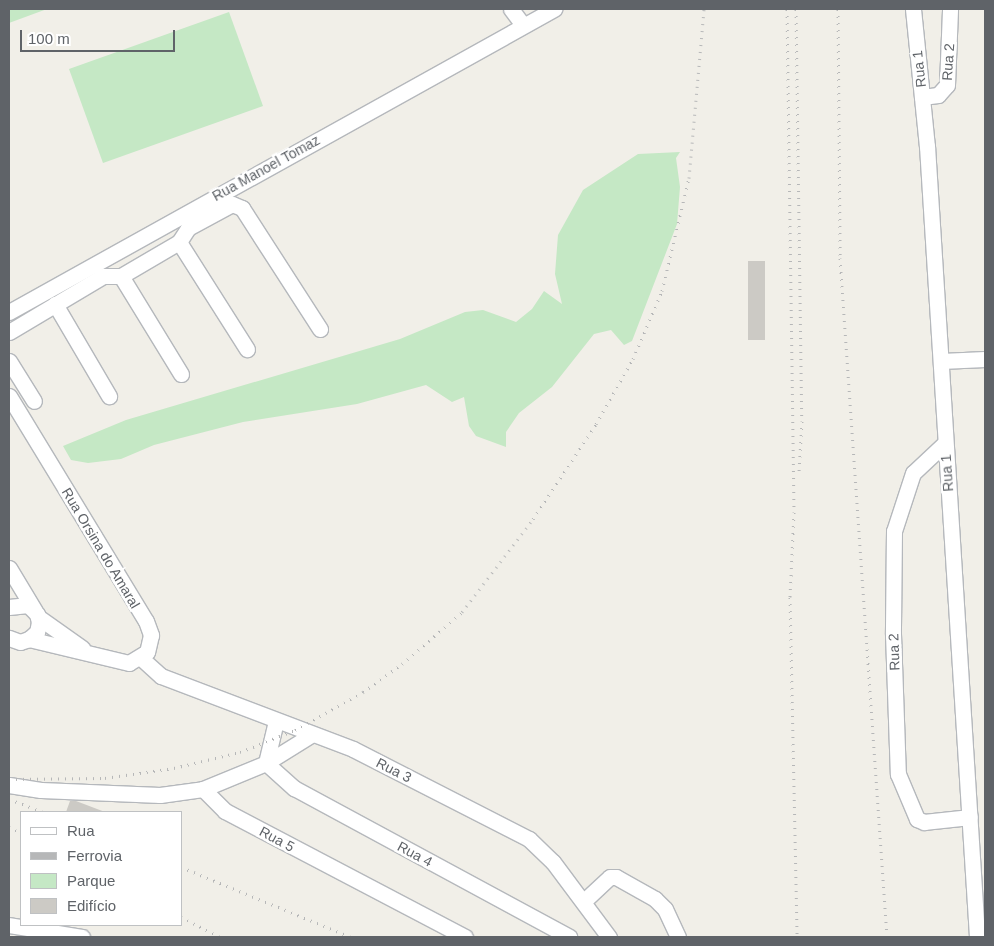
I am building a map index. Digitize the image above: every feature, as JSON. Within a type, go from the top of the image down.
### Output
[{"type":"street","points":[[511,9],[523,25]]},
{"type":"street","name":"Rua Manoel Tomaz","points":[[9,312],[554,9]]},
{"type":"street","name":"Rua 1","points":[[913,9],[922,97],[941,361],[944,444],[977,937]]},
{"type":"street","name":"Rua 2","points":[[922,97],[938,95],[947,85],[950,9]]},
{"type":"street","points":[[9,332],[103,276],[121,276],[179,242],[188,228],[232,204],[238,205],[320,329]]},
{"type":"street","points":[[179,242],[247,349]]},
{"type":"street","points":[[125,246],[136,267]]},
{"type":"street","points":[[121,276],[181,374]]},
{"type":"street","points":[[55,304],[109,396]]},
{"type":"street","points":[[941,361],[985,359]]},
{"type":"street","points":[[9,361],[34,402]]},
{"type":"street","name":"Rua Orsina do Amaral","points":[[9,396],[146,621],[150,635],[149,645],[141,658]]},
{"type":"street","name":"Rua 2","points":[[944,444],[913,473],[894,531],[893,634],[898,774],[917,819],[924,822],[970,818]]},
{"type":"street","points":[[9,568],[38,616],[36,632],[17,642]]},
{"type":"street","points":[[9,608],[21,604],[68,641],[92,653]]},
{"type":"street","points":[[17,642],[92,653],[128,663],[141,658]]},
{"type":"street","name":"Rua 3","points":[[141,658],[161,676],[353,749],[529,839],[553,862],[584,901],[609,937]]},
{"type":"street","points":[[266,764],[276,721]]},
{"type":"street","points":[[9,785],[41,790],[160,795],[203,789],[266,764],[312,735]]},
{"type":"street","name":"Rua 4","points":[[266,764],[294,788],[569,937]]},
{"type":"street","name":"Rua 5","points":[[203,789],[225,811],[465,937]]},
{"type":"street","points":[[584,901],[610,878],[616,877],[660,904],[678,937]]},
{"type":"street","points":[[9,925],[82,937]]},
{"type":"green space","points":[[9,9],[47,9],[9,23]]},
{"type":"green space","points":[[229,12],[263,106],[103,163],[69,69]]},
{"type":"green space","points":[[680,152],[676,158],[680,187],[677,224],[632,341],[624,345],[611,330],[594,334],[552,387],[519,413],[506,432],[506,447],[476,436],[469,426],[464,397],[452,402],[426,385],[357,404],[243,422],[154,445],[121,459],[88,463],[71,460],[63,446],[126,420],[400,339],[465,312],[483,310],[516,322],[532,309],[544,291],[562,304],[555,274],[558,235],[583,190],[638,154]]},
{"type":"building","points":[[748,261],[765,261],[765,340],[748,340]]},
{"type":"building","points":[[70,801],[76,801],[102,811],[66,811]]},
{"type":"railway","points":[[9,779],[105,778],[174,768],[240,752],[295,730],[363,692],[402,664],[462,612],[533,519],[596,424],[633,359],[662,291],[689,178],[704,9]]},
{"type":"railway","points":[[787,9],[794,512],[790,597],[797,937]]},
{"type":"railway","points":[[796,9],[802,421],[799,471]]},
{"type":"railway","points":[[838,9],[840,258],[887,937]]},
{"type":"railway","points":[[9,799],[40,811]]},
{"type":"railway","points":[[9,827],[20,832]]},
{"type":"railway","points":[[182,867],[351,937]]},
{"type":"railway","points":[[182,918],[220,937]]}]
